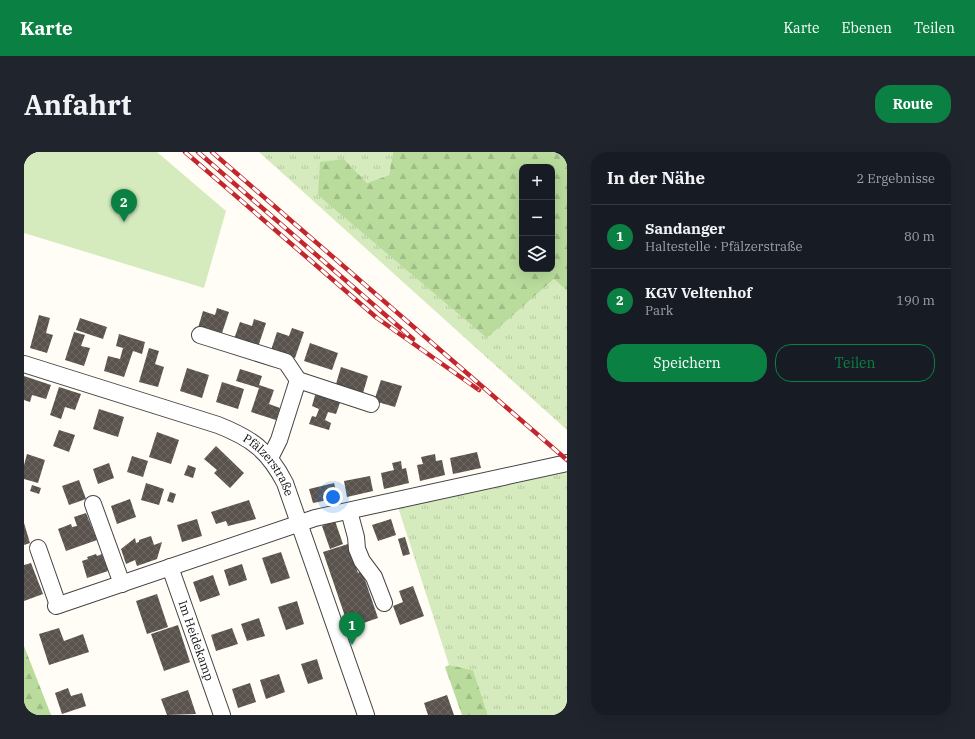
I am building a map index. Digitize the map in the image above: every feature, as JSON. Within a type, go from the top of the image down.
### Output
[{"type":"street","points":[[200,335],[286,362],[298,380],[372,404]]},
{"type":"street","name":"Pfälzerstraße","points":[[24,364],[218,425],[249,440],[270,458],[285,483],[300,523],[366,715]]},
{"type":"street","points":[[270,458],[279,440],[298,380]]},
{"type":"street","points":[[38,548],[57,606],[300,523],[567,463]]},
{"type":"street","points":[[93,504],[122,584]]},
{"type":"street","points":[[349,511],[356,537],[357,549],[362,561],[374,577],[384,603]]},
{"type":"street","name":"Im Heidekamp","points":[[170,567],[222,715]]},
{"type":"green space","points":[[24,152],[157,152],[226,211],[204,288],[24,233]]},
{"type":"green space","points":[[259,152],[393,152],[389,175],[367,183],[344,159],[487,338],[554,279],[567,291],[567,430]]},
{"type":"green space","points":[[393,152],[567,152],[567,291],[554,279],[487,338],[318,195],[320,162],[344,159],[367,183],[389,175]]},
{"type":"green space","points":[[567,470],[567,715],[488,715],[473,670],[449,665],[398,507]]},
{"type":"green space","points":[[24,646],[51,715],[24,715]]},
{"type":"green space","points":[[449,665],[473,670],[488,715],[462,715],[445,667]]},
{"type":"building","points":[[217,308],[229,312],[221,336],[198,328],[203,311],[215,315]]},
{"type":"building","points":[[39,315],[50,318],[46,333],[53,335],[47,353],[30,348]]},
{"type":"building","points":[[80,318],[107,327],[103,339],[76,330]]},
{"type":"building","points":[[254,319],[266,323],[258,347],[234,339],[240,322],[252,326]]},
{"type":"building","points":[[292,328],[304,332],[295,358],[271,350],[277,332],[289,336]]},
{"type":"building","points":[[74,332],[85,335],[81,346],[90,348],[84,366],[65,360]]},
{"type":"building","points":[[119,334],[145,342],[142,354],[133,351],[124,377],[104,371],[108,356],[120,359],[123,348],[116,346]]},
{"type":"building","points":[[310,343],[338,353],[332,370],[304,361]]},
{"type":"building","points":[[149,348],[159,351],[155,364],[164,367],[158,387],[139,382]]},
{"type":"building","points":[[341,367],[368,376],[363,393],[336,384]]},
{"type":"building","points":[[187,368],[209,375],[202,398],[180,391]]},
{"type":"building","points":[[240,369],[262,376],[259,385],[274,390],[269,404],[280,408],[276,420],[251,412],[259,388],[236,381]]},
{"type":"building","points":[[24,376],[51,385],[46,399],[32,395],[30,402],[24,400]]},
{"type":"building","points":[[381,380],[402,386],[395,407],[374,401]]},
{"type":"building","points":[[222,382],[244,389],[238,409],[216,402]]},
{"type":"building","points":[[59,387],[81,394],[75,410],[65,407],[61,419],[50,415]]},
{"type":"building","points":[[316,392],[341,400],[336,414],[328,412],[325,420],[331,423],[329,430],[309,424],[312,416],[316,417],[319,409],[312,406]]},
{"type":"building","points":[[99,409],[124,417],[118,437],[93,429]]},
{"type":"building","points":[[59,430],[75,435],[69,452],[53,446]]},
{"type":"building","points":[[157,432],[179,440],[171,464],[149,457]]},
{"type":"building","points":[[216,446],[244,473],[230,488],[214,473],[217,470],[204,459]]},
{"type":"building","points":[[477,452],[481,468],[453,474],[450,458]]},
{"type":"building","points":[[27,454],[45,460],[38,483],[24,479],[24,465]]},
{"type":"building","points":[[435,454],[436,461],[442,460],[445,475],[420,481],[417,465],[423,464],[421,457]]},
{"type":"building","points":[[132,456],[148,461],[143,477],[127,472]]},
{"type":"building","points":[[401,461],[402,469],[406,468],[409,483],[384,489],[381,473],[394,470],[392,463]]},
{"type":"building","points":[[109,463],[114,478],[98,484],[93,469]]},
{"type":"building","points":[[188,465],[196,468],[193,478],[184,475]]},
{"type":"building","points":[[370,476],[373,491],[347,497],[344,481]]},
{"type":"building","points":[[79,480],[86,499],[69,505],[62,486]]},
{"type":"building","points":[[146,483],[164,489],[159,505],[141,500]]},
{"type":"building","points":[[334,483],[338,498],[313,503],[309,489]]},
{"type":"building","points":[[32,485],[41,488],[39,494],[30,491]]},
{"type":"building","points":[[170,492],[176,494],[173,503],[167,501]]},
{"type":"building","points":[[130,499],[136,517],[117,524],[111,506]]},
{"type":"building","points":[[249,500],[256,519],[228,526],[226,521],[216,524],[211,512]]},
{"type":"building","points":[[86,513],[97,540],[66,551],[58,529],[71,524],[72,527],[77,526],[74,517]]},
{"type":"building","points":[[197,519],[202,536],[182,542],[177,525]]},
{"type":"building","points":[[391,519],[396,535],[378,541],[372,525]]},
{"type":"building","points":[[335,521],[343,544],[330,549],[322,526]]},
{"type":"building","points":[[24,523],[30,543],[24,545]]},
{"type":"building","points":[[151,536],[154,545],[162,542],[157,559],[137,566],[135,560],[126,564],[121,549],[135,538],[136,543],[139,542],[139,540]]},
{"type":"building","points":[[405,537],[410,554],[403,556],[398,539]]},
{"type":"building","points":[[348,544],[358,573],[362,571],[378,618],[349,628],[323,552]]},
{"type":"building","points":[[281,552],[290,578],[271,584],[262,558]]},
{"type":"building","points":[[96,554],[97,556],[102,554],[108,571],[87,578],[82,561],[88,559],[87,557]]},
{"type":"building","points":[[31,563],[43,594],[24,601],[24,565]]},
{"type":"building","points":[[242,564],[247,580],[229,586],[224,570]]},
{"type":"building","points":[[213,575],[220,595],[200,602],[193,582]]},
{"type":"building","points":[[413,586],[424,616],[400,625],[393,606],[403,602],[399,591]]},
{"type":"building","points":[[157,594],[168,627],[147,634],[136,601]]},
{"type":"building","points":[[297,601],[304,624],[286,630],[278,607]]},
{"type":"building","points":[[259,618],[265,636],[247,641],[241,624]]},
{"type":"building","points":[[178,625],[190,662],[164,671],[151,634]]},
{"type":"building","points":[[59,628],[64,641],[83,634],[89,652],[49,665],[39,634]]},
{"type":"building","points":[[232,628],[238,644],[216,651],[211,635]]},
{"type":"building","points":[[317,659],[323,679],[308,684],[301,664]]},
{"type":"building","points":[[279,674],[285,692],[266,699],[260,680]]},
{"type":"building","points":[[250,683],[256,702],[238,708],[232,689]]},
{"type":"building","points":[[68,688],[71,696],[82,693],[86,706],[62,714],[55,693]]},
{"type":"building","points":[[188,690],[196,714],[167,715],[161,699]]},
{"type":"building","points":[[447,695],[454,715],[428,715],[424,703]]},
{"type":"railway","points":[[185,152],[377,318],[479,390]]},
{"type":"railway","points":[[198,152],[413,339]]},
{"type":"railway","points":[[212,152],[567,460]]},
{"type":"place","name":"KGV Veltenhof","points":[[124,222]]},
{"type":"place","name":"Sandanger","points":[[352,645]]}]
